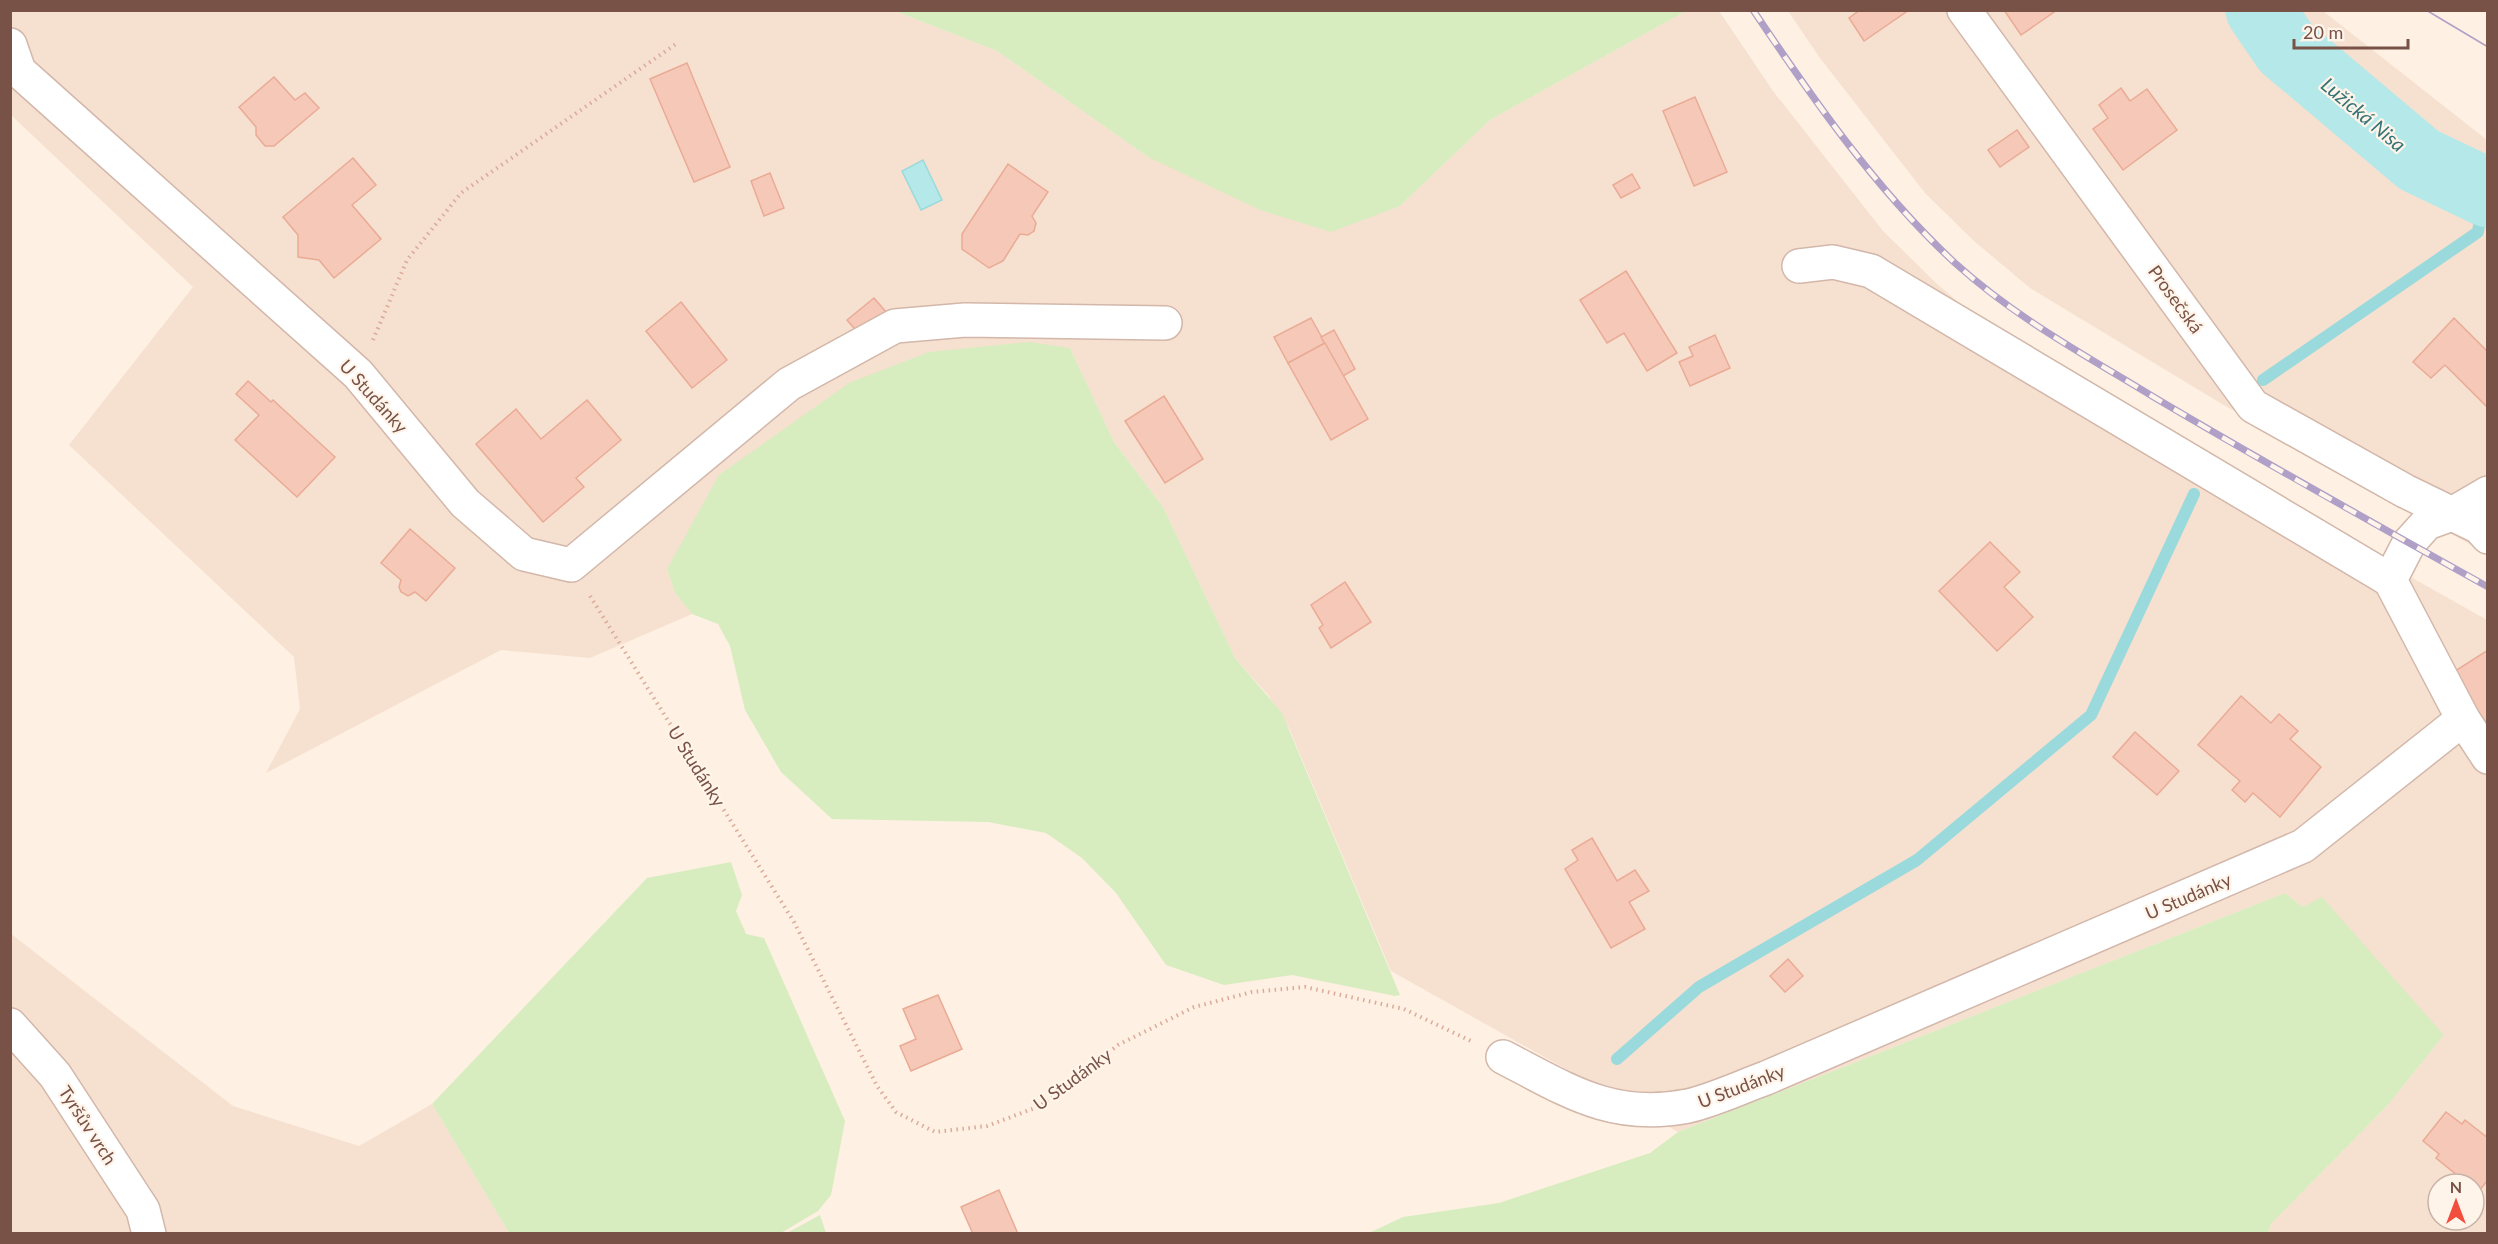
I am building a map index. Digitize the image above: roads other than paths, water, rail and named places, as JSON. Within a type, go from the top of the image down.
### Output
[{"type":"street","name":"Prosečská","points":[[1964,10],[2253,406],[2404,491],[2479,527],[2487,537]]},
{"type":"street","name":"U Studánky","points":[[10,45],[19,71],[358,374],[474,510],[524,554],[571,565],[789,384],[895,326],[965,320],[1165,323]]},
{"type":"street","points":[[1799,266],[1833,262],[1871,271],[2390,580],[2463,719],[2487,757]]},
{"type":"street","points":[[2390,580],[2409,543],[2427,523],[2452,514],[2487,493]]},
{"type":"street","name":"U Studánky","points":[[1503,1057],[1577,1095],[1622,1110],[1688,1106],[1766,1078],[2303,846],[2463,719]]},
{"type":"street","name":"Tyršův vrch","points":[[10,1026],[55,1075],[143,1210],[148,1233]]},
{"type":"water","points":[[923,160],[942,200],[921,210],[902,171]]},
{"type":"waterway","name":"Lužická Nisa","points":[[2260,10],[2286,48],[2419,160],[2488,193]]},
{"type":"waterway","points":[[2263,380],[2478,232],[2484,191]]},
{"type":"waterway","points":[[1617,1059],[1699,987],[1917,860],[2091,715],[2194,494]]},
{"type":"tram line","points":[[2426,10],[2488,47]]},
{"type":"railway","points":[[1753,10],[1822,110],[1872,174],[1926,235],[1978,283],[2050,334],[2152,396],[2488,587]]}]
